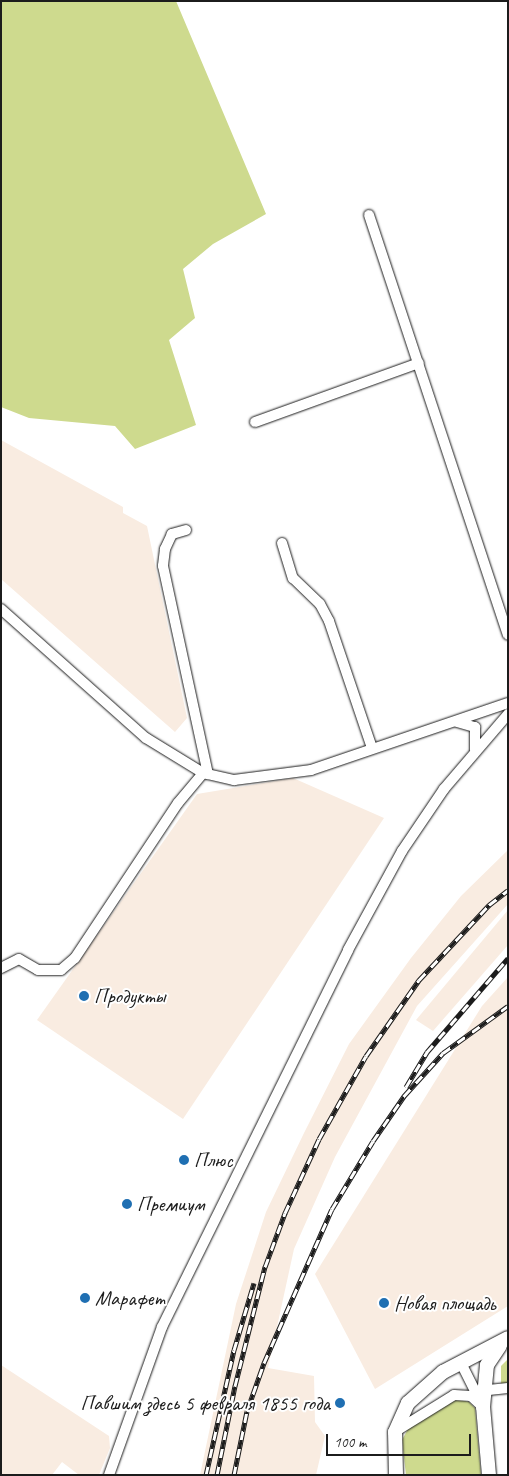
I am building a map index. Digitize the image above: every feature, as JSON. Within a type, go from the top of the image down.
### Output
[{"type":"main road","points":[[396,1475],[395,1432],[408,1403],[443,1372],[508,1338]]},
{"type":"main road","points":[[489,1475],[480,1390],[486,1365],[491,1355],[508,1338]]},
{"type":"street","points":[[369,215],[508,635]]},
{"type":"street","points":[[255,422],[419,363]]},
{"type":"street","points":[[186,530],[172,534],[165,549],[163,566],[205,774]]},
{"type":"street","points":[[282,543],[293,578],[320,604],[329,621],[372,748]]},
{"type":"street","points":[[1,609],[146,738],[205,774],[234,780],[311,770],[508,703]]},
{"type":"street","points":[[109,1475],[162,1327],[348,950],[402,851],[475,751],[508,714]]},
{"type":"street","points":[[450,722],[466,722],[474,727],[475,751]]},
{"type":"street","points":[[1,968],[19,958],[38,970],[62,970],[75,958],[178,803],[205,774]]},
{"type":"street","points":[[461,1363],[480,1390]]},
{"type":"street","points":[[395,1432],[422,1413],[462,1393],[508,1388]]},
{"type":"street","points":[[462,1393],[482,1407]]},
{"type":"shaded area","points":[[1,440],[123,507],[123,513],[147,526],[187,718],[175,732],[1,579]]},
{"type":"shaded area","points":[[293,778],[384,818],[183,1119],[37,1020],[197,794]]},
{"type":"shaded area","points":[[508,850],[508,904],[417,1006],[335,1157],[294,1249],[268,1368],[314,1376],[315,1422],[325,1436],[316,1475],[200,1475],[236,1304],[266,1212],[304,1133],[349,1044],[411,958],[461,896]]},
{"type":"shaded area","points":[[508,910],[508,945],[433,1031],[416,1020]]},
{"type":"shaded area","points":[[508,977],[508,1306],[375,1389],[315,1274],[482,1006]]},
{"type":"shaded area","points":[[1,1365],[109,1436],[110,1448],[99,1475],[79,1475],[62,1462],[52,1475],[1,1475]]},
{"type":"green space","points":[[1,1],[176,1],[266,214],[213,244],[183,269],[195,318],[169,340],[196,425],[135,449],[115,426],[29,418],[1,407]]},
{"type":"green space","points":[[508,1359],[508,1383],[501,1384],[501,1366]]},
{"type":"green space","points":[[457,1399],[469,1402],[475,1408],[481,1475],[406,1475],[402,1440],[409,1427]]},
{"type":"railway","points":[[217,1475],[235,1386],[265,1267],[285,1213],[319,1139],[366,1056],[419,980],[489,905],[508,890]]},
{"type":"railway","points":[[406,1087],[427,1052],[508,958]]},
{"type":"railway","points":[[234,1475],[247,1411],[264,1363],[332,1209],[373,1141],[404,1096],[443,1053],[508,1006]]},
{"type":"railway","points":[[206,1475],[234,1350],[254,1283]]},
{"type":"place","name":"Продукты","points":[[84,996]]},
{"type":"place","name":"Плюс","points":[[184,1160]]},
{"type":"place","name":"Премиум","points":[[127,1204]]},
{"type":"place","name":"Марафет","points":[[85,1298]]},
{"type":"place","name":"Новая площадь","points":[[384,1303]]},
{"type":"place","name":"Павшим здесь 5 февраля 1855 года","points":[[340,1403]]}]
